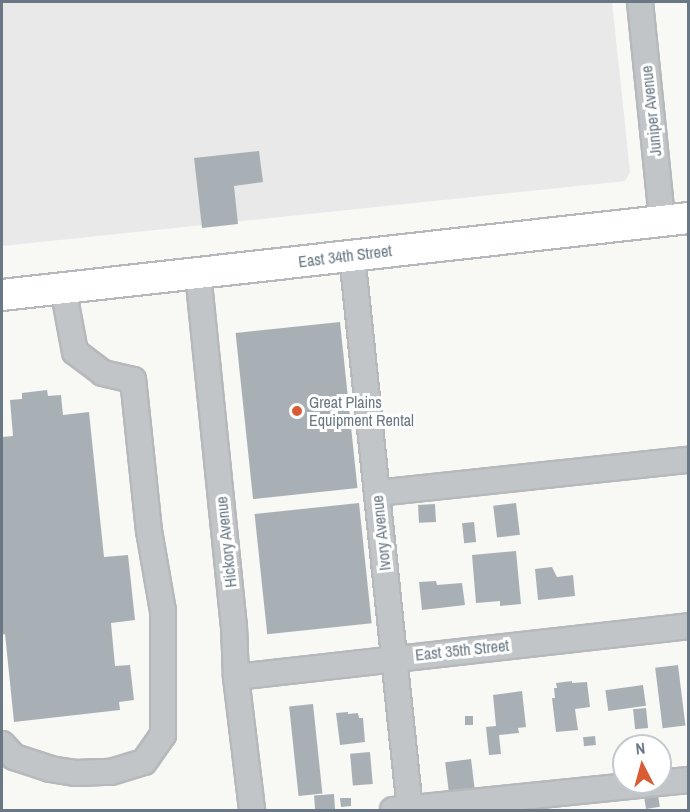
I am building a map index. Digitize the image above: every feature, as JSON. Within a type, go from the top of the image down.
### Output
[{"type":"main road","name":"East 34th Street","points":[[2,295],[675,219]]},
{"type":"street","name":"Juniper Avenue","points":[[640,2],[675,219]]},
{"type":"street","name":"Ivory Avenue","points":[[352,255],[393,658],[404,810]]},
{"type":"street","name":"Hickory Avenue","points":[[198,273],[234,626],[236,676],[252,810]]},
{"type":"street","points":[[2,744],[14,757],[50,770],[75,773],[111,772],[144,762],[163,735],[163,611],[149,531],[133,380],[104,373],[75,352],[63,288]]},
{"type":"street","points":[[377,493],[688,460]]},
{"type":"street","name":"East 35th Street","points":[[236,676],[688,626]]},
{"type":"street","points":[[404,810],[688,780]]},
{"type":"shaded area","points":[[2,2],[612,2],[630,172],[625,181],[2,246]]},
{"type":"building","points":[[259,151],[263,182],[234,186],[238,224],[202,228],[194,158]]},
{"type":"building","name":"Great Plains Equipment Rental","points":[[340,322],[357,488],[253,499],[236,333]]},
{"type":"building","points":[[47,390],[48,396],[61,395],[63,415],[89,412],[104,557],[128,555],[135,620],[111,623],[115,666],[130,665],[134,700],[119,702],[120,710],[14,722],[5,634],[2,635],[2,437],[13,436],[10,400],[22,399],[22,393]]},
{"type":"building","points":[[359,503],[372,623],[267,634],[255,514]]},
{"type":"building","points":[[516,503],[520,535],[497,538],[493,506]]},
{"type":"building","points":[[435,504],[436,522],[419,523],[418,505]]},
{"type":"building","points":[[474,522],[476,542],[464,543],[462,523]]},
{"type":"building","points":[[516,551],[521,604],[500,606],[500,601],[476,603],[472,555]]},
{"type":"building","points":[[552,567],[557,577],[573,575],[575,596],[538,600],[535,569]]},
{"type":"building","points":[[436,581],[437,585],[462,583],[465,605],[422,610],[419,582]]},
{"type":"building","points":[[678,665],[685,726],[663,728],[655,668]]},
{"type":"building","points":[[572,681],[572,683],[587,682],[590,707],[575,709],[578,730],[556,732],[552,698],[555,698],[554,688],[557,688],[556,683]]},
{"type":"building","points":[[643,685],[646,706],[608,711],[605,690]]},
{"type":"building","points":[[522,691],[526,727],[518,728],[519,733],[499,735],[501,754],[489,755],[486,727],[496,726],[493,695]]},
{"type":"building","points":[[313,704],[322,794],[299,796],[289,707]]},
{"type":"building","points":[[646,708],[648,728],[635,729],[633,709]]},
{"type":"building","points":[[348,712],[348,714],[358,713],[359,718],[363,718],[365,742],[340,745],[336,713]]},
{"type":"building","points":[[465,716],[473,716],[473,725],[465,725]]},
{"type":"building","points":[[595,736],[596,745],[584,746],[583,737]]},
{"type":"building","points":[[370,752],[373,784],[353,786],[350,754]]},
{"type":"building","points":[[471,759],[475,791],[449,794],[445,762]]},
{"type":"building","points":[[334,794],[335,809],[315,810],[314,795]]},
{"type":"building","points":[[658,795],[660,807],[646,809],[644,797]]},
{"type":"building","points":[[340,798],[351,798],[351,806],[341,807]]},
{"type":"place","name":"Great Plains Equipment Rental","points":[[297,411]]}]
